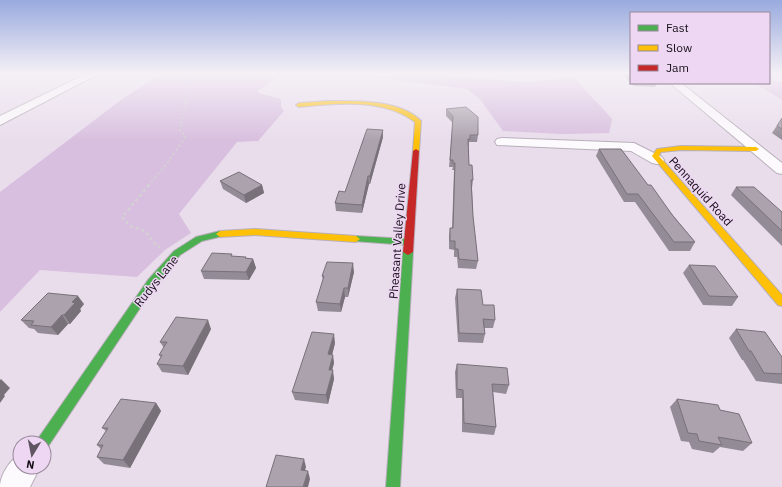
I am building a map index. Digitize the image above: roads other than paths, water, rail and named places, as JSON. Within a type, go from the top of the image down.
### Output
[{"type":"street","points":[[0,121],[49,96]]},
{"type":"street","points":[[691,96],[782,170]]},
{"type":"street","name":"Pheasant Valley Drive","points":[[299,105],[323,102],[392,107],[410,113],[416,117],[418,121],[408,242],[393,487]]},
{"type":"street","points":[[6,107],[26,107]]},
{"type":"street","points":[[502,142],[634,147],[657,160]]},
{"type":"street","name":"Pennaquid Road","points":[[756,149],[682,148],[659,150],[656,156],[657,160],[703,210],[782,302]]},
{"type":"street","name":"Rudys Lane","points":[[47,435],[152,282],[177,253],[199,239],[226,233],[255,232],[408,242]]},
{"type":"street","points":[[12,487],[20,475]]}]
